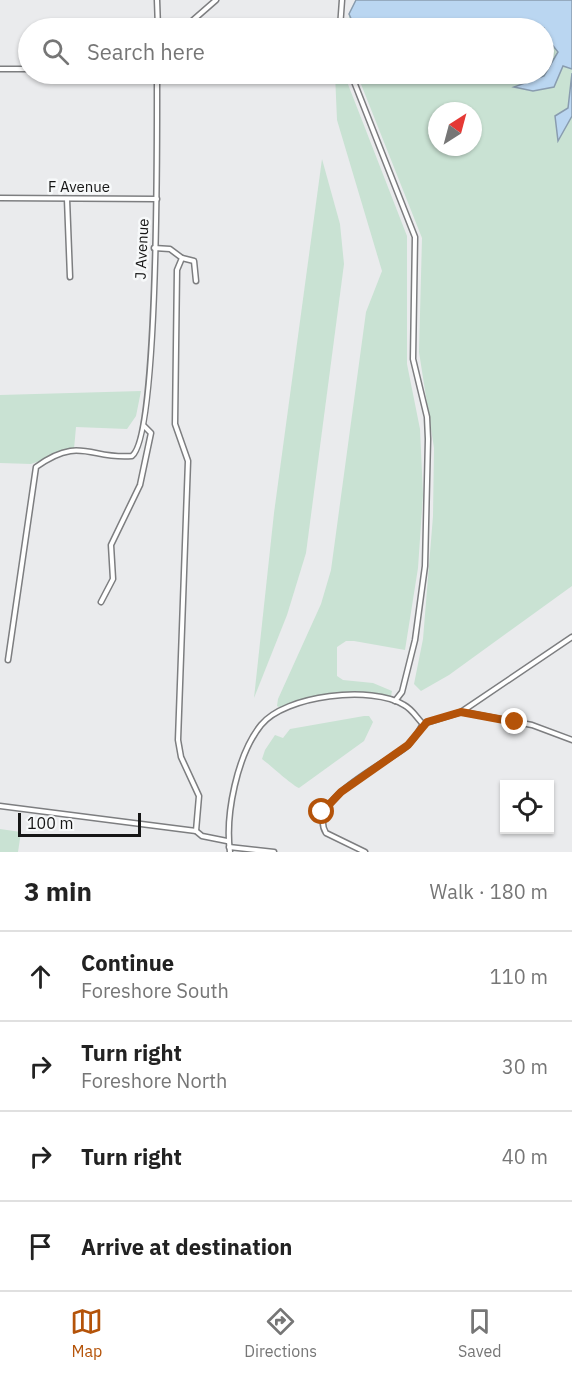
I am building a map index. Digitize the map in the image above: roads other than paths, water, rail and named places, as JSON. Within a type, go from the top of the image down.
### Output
[{"type":"lane","points":[[158,0],[158,18]]},
{"type":"lane","points":[[195,18],[216,0]]},
{"type":"lane","points":[[341,18],[342,0]]},
{"type":"lane","points":[[0,69],[18,69]]},
{"type":"lane","name":"J Avenue","points":[[144,426],[157,199],[157,84]]},
{"type":"lane","points":[[355,84],[415,237],[413,354],[428,431],[426,543],[422,603],[402,692],[395,701]]},
{"type":"lane","name":"F Avenue","points":[[0,198],[157,199]]},
{"type":"lane","points":[[67,199],[70,278]]},
{"type":"lane","points":[[154,248],[170,249],[182,258],[194,261],[196,281]]},
{"type":"lane","points":[[182,258],[177,270],[175,424],[178,437],[187,452],[188,462],[178,740],[181,757],[199,796],[196,831]]},
{"type":"lane","points":[[101,602],[113,579],[111,545],[140,485],[151,433],[144,426]]},
{"type":"lane","points":[[8,660],[36,467],[60,453],[73,450],[132,456],[140,445],[144,426]]},
{"type":"lane","points":[[365,852],[326,833],[322,823],[322,812],[341,792],[408,745],[423,724],[461,712],[572,637]]},
{"type":"lane","points":[[274,852],[229,849],[227,842],[235,784],[245,756],[263,722],[296,706],[345,694],[368,694],[404,704],[423,724]]},
{"type":"lane","points":[[461,712],[532,725],[572,740]]},
{"type":"lane","points":[[0,806],[196,831],[202,836],[227,842]]},
{"type":"water","points":[[356,0],[572,0],[572,69],[563,66],[554,87],[533,91],[514,87],[522,84],[554,84],[554,59],[558,52],[554,47],[554,18],[351,18],[349,14]]},
{"type":"water","points":[[572,73],[572,116],[558,141],[555,116],[568,108]]}]
